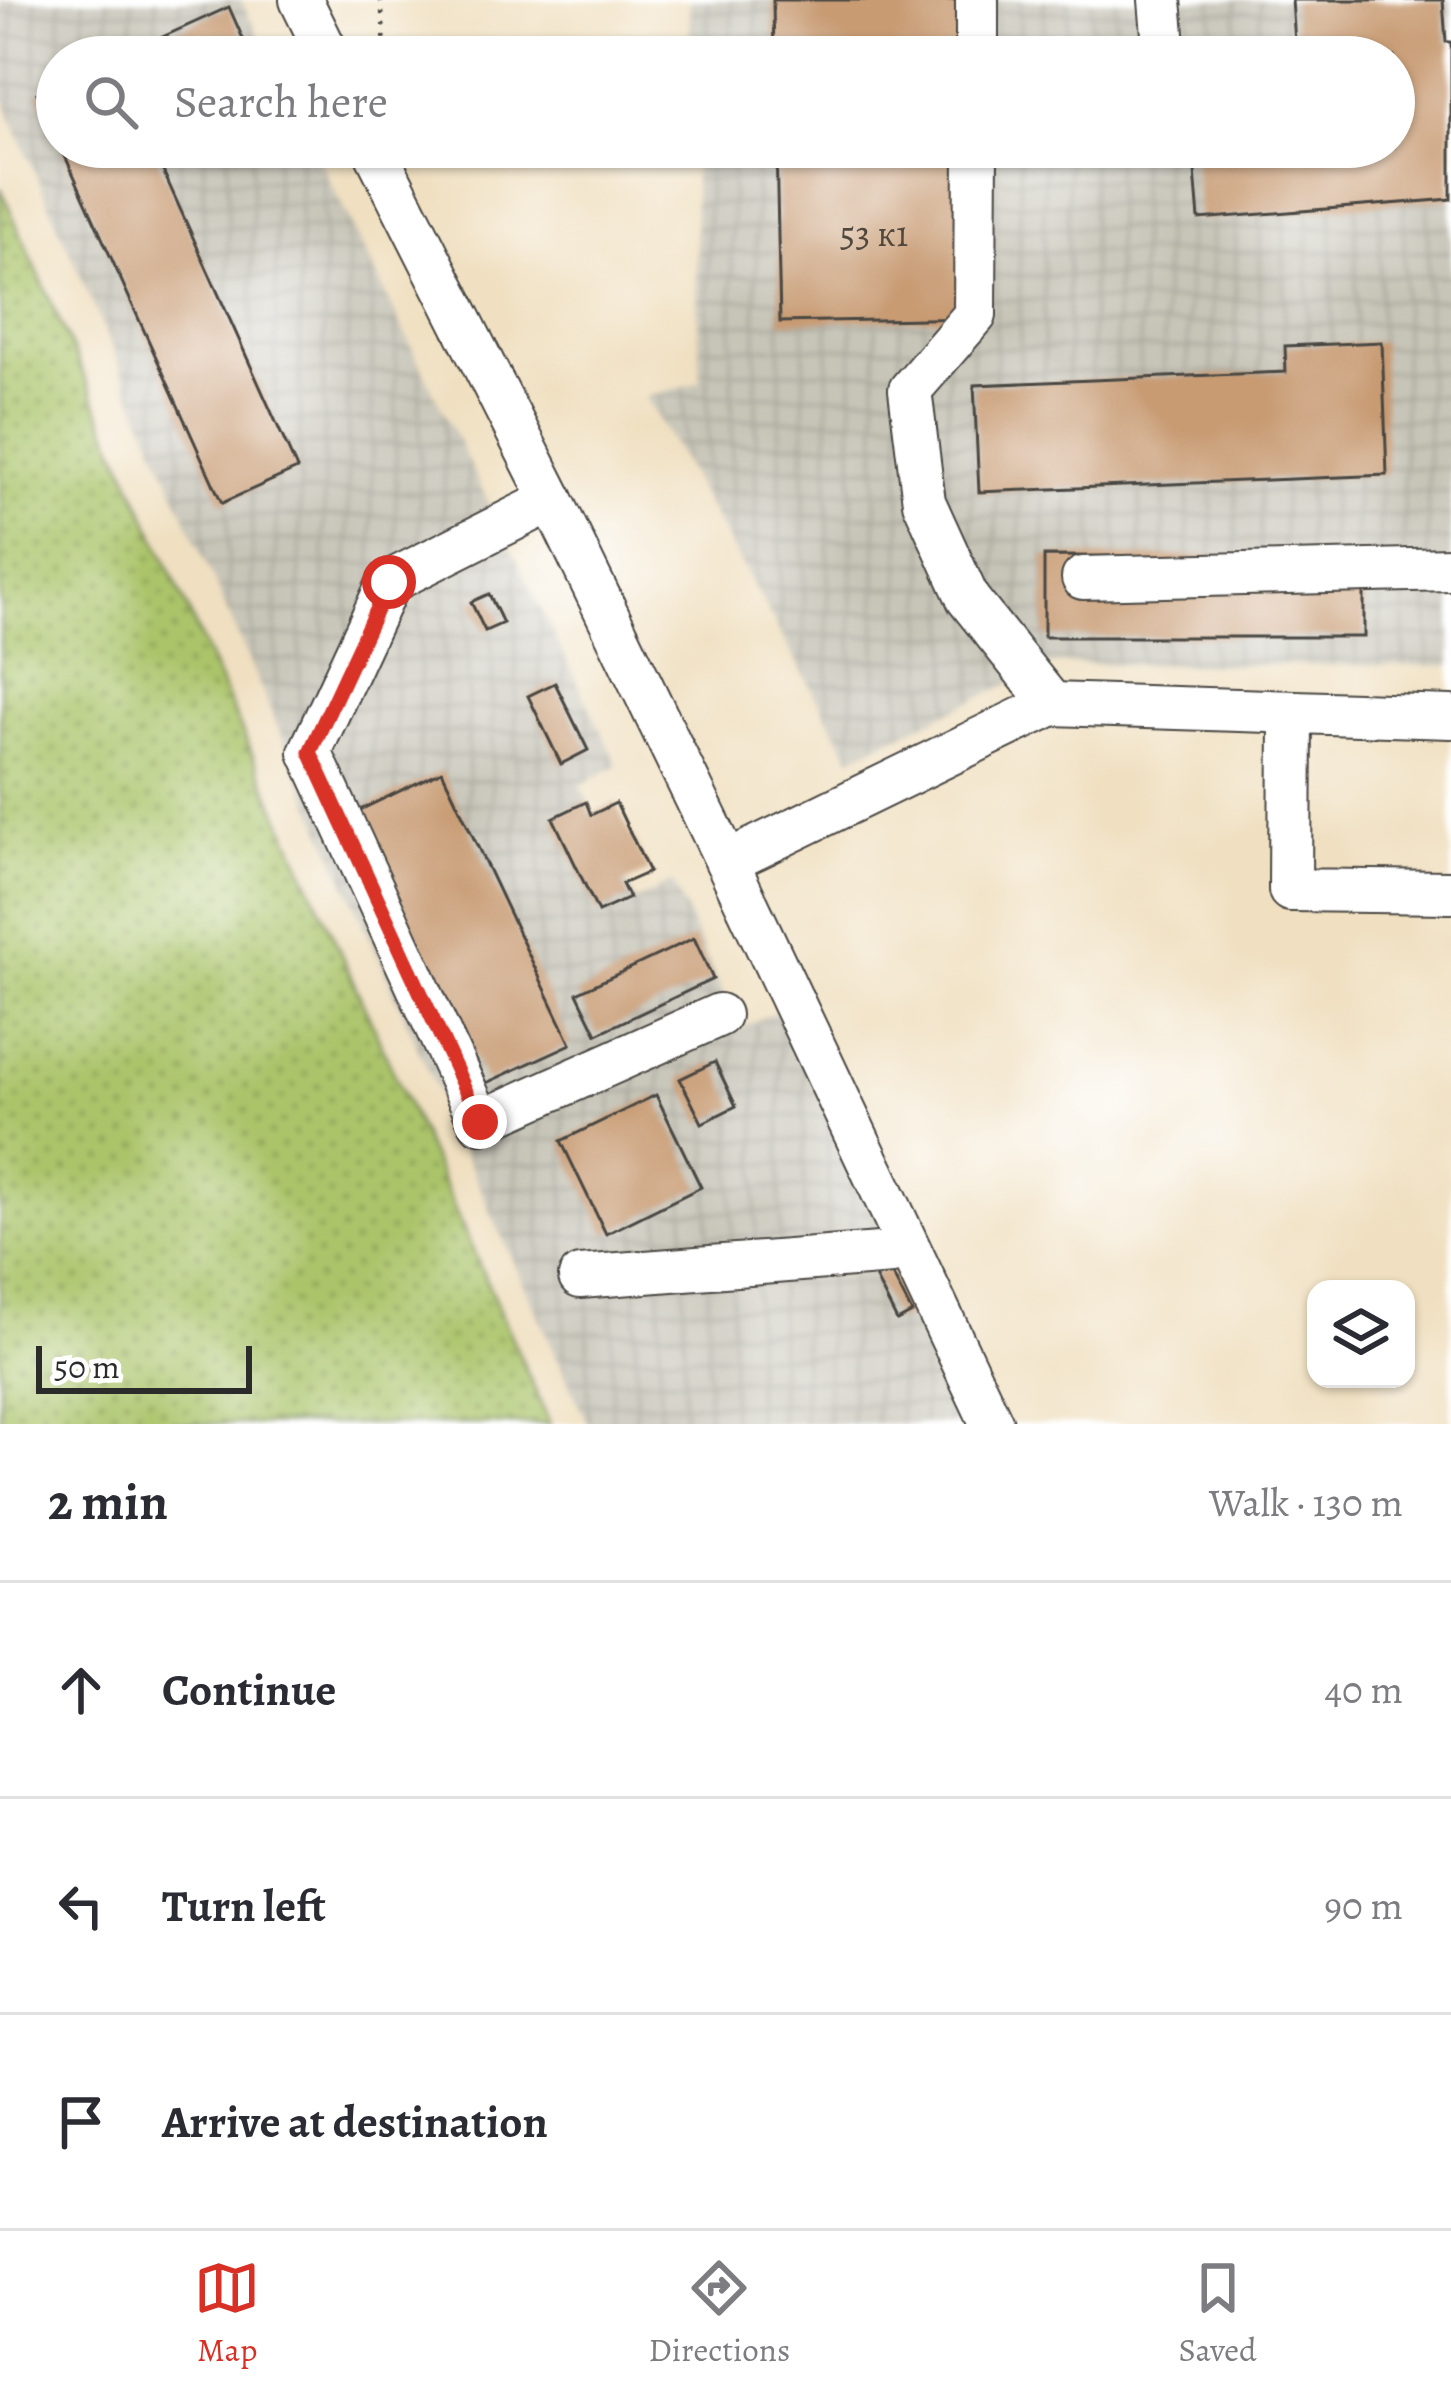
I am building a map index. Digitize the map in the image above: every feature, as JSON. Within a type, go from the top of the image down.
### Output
[{"type":"lane","points":[[301,0],[319,36]]},
{"type":"lane","points":[[977,0],[977,36]]},
{"type":"lane","points":[[1160,0],[1163,36]]},
{"type":"lane","points":[[384,168],[553,500],[992,1424]]},
{"type":"lane","points":[[976,168],[975,315],[910,390],[924,502],[968,599],[1052,704]]},
{"type":"lane","points":[[553,500],[389,582],[310,752],[480,1122],[719,1016]]},
{"type":"lane","points":[[1083,578],[1451,569]]},
{"type":"lane","points":[[727,862],[1052,704],[1451,717]]},
{"type":"lane","points":[[1292,712],[1290,890],[1451,892]]},
{"type":"lane","points":[[580,1277],[892,1252],[906,1246]]},
{"type":"path","points":[[381,0],[384,36]]},
{"type":"shaded area","points":[[0,0],[241,0],[259,36],[36,36],[36,168],[323,168],[618,765],[580,785],[636,901],[672,882],[739,1029],[779,1010],[977,1424],[588,1424],[468,1162],[0,92]]},
{"type":"shaded area","points":[[689,0],[1451,0],[1451,666],[1052,664],[851,757],[646,397],[700,382],[694,168],[1415,168],[1415,36],[690,36]]},
{"type":"green space","points":[[0,187],[550,1424],[0,1424]]},
{"type":"building","points":[[773,0],[964,0],[965,36],[774,36]]},
{"type":"building","points":[[1292,0],[1443,0],[1446,42],[1451,42],[1451,199],[1199,219],[1195,168],[1415,168],[1415,36],[1295,36]]},
{"type":"building","points":[[229,7],[242,36],[165,36]]},
{"type":"building","points":[[70,168],[162,168],[297,469],[222,503]]},
{"type":"building","points":[[776,168],[968,168],[972,318],[780,322]]},
{"type":"building","points":[[1382,342],[1387,475],[979,492],[974,385],[1286,372],[1285,346]]},
{"type":"building","points":[[1044,556],[1364,557],[1364,637],[1044,637]]},
{"type":"building","points":[[489,594],[503,623],[485,631],[471,602]]},
{"type":"building","points":[[555,683],[588,750],[561,764],[528,696]]},
{"type":"building","points":[[442,771],[571,1044],[486,1083],[358,811]]},
{"type":"building","points":[[586,802],[591,815],[616,803],[649,872],[622,884],[629,898],[598,912],[553,818]]},
{"type":"building","points":[[694,938],[713,979],[597,1034],[577,993]]},
{"type":"building","points":[[715,1062],[736,1106],[702,1123],[680,1079]]},
{"type":"building","points":[[656,1095],[701,1187],[606,1234],[561,1141]]},
{"type":"building","points":[[889,1268],[912,1313],[897,1321],[874,1275]]},
{"type":"route","points":[[389,582],[310,752],[480,1122]]}]
